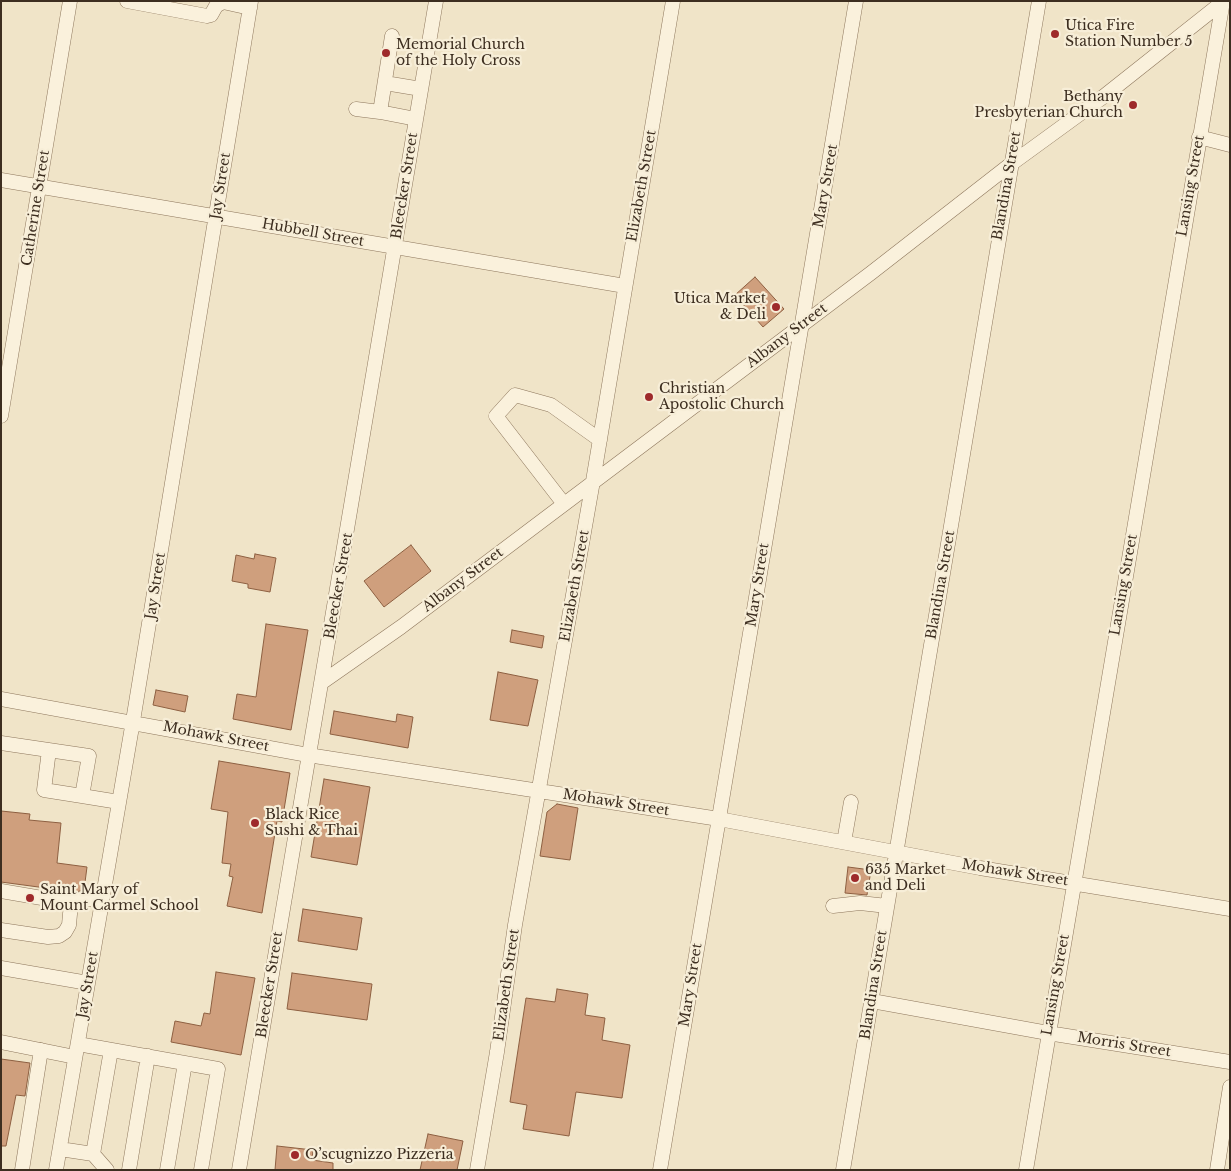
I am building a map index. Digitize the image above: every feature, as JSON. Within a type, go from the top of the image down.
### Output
[{"type":"street","name":"Catherine Street","points":[[1,416],[70,1]]},
{"type":"street","points":[[127,1],[207,16],[211,15],[216,6],[223,1],[250,5]]},
{"type":"street","name":"Bleecker Street","points":[[239,1170],[436,1]]},
{"type":"street","name":"Elizabeth Street","points":[[477,1170],[515,925],[540,792],[673,1]]},
{"type":"street","name":"Mary Street","points":[[660,1170],[856,1]]},
{"type":"street","name":"Blandina Street","points":[[843,1170],[1039,1]]},
{"type":"street","name":"Albany Street","points":[[321,683],[401,627],[564,504],[1011,164],[1103,97],[1223,2]]},
{"type":"street","name":"Lansing Street","points":[[1026,1170],[1073,882],[1223,2]]},
{"type":"street","name":"Jay Street","points":[[56,1170],[133,721],[250,5]]},
{"type":"street","points":[[380,112],[392,36]]},
{"type":"street","points":[[385,82],[422,89]]},
{"type":"street","points":[[356,108],[416,119]]},
{"type":"street","points":[[1200,137],[1230,145]]},
{"type":"street","name":"Hubbell Street","points":[[1,180],[625,286]]},
{"type":"street","points":[[564,504],[496,416],[515,395],[551,405],[600,440]]},
{"type":"street","name":"Mohawk Street","points":[[1,699],[133,721],[308,755],[719,819],[1230,909]]},
{"type":"street","points":[[1,743],[89,756],[82,796]]},
{"type":"street","points":[[49,750],[44,790],[119,802]]},
{"type":"street","points":[[844,842],[851,802]]},
{"type":"street","points":[[1,891],[71,903],[81,899],[102,900]]},
{"type":"street","points":[[1,930],[48,937],[60,936],[69,925],[71,903]]},
{"type":"street","points":[[833,906],[860,903],[887,906]]},
{"type":"street","points":[[1,968],[88,983]]},
{"type":"street","name":"Morris Street","points":[[872,1001],[1048,1033],[1230,1062]]},
{"type":"street","points":[[1,1042],[41,1050],[111,1050],[218,1068],[201,1170]]},
{"type":"street","points":[[22,1170],[41,1050]]},
{"type":"street","points":[[93,1154],[111,1050]]},
{"type":"street","points":[[129,1170],[148,1056]]},
{"type":"street","points":[[167,1170],[185,1063]]},
{"type":"street","points":[[1217,1170],[1230,1087]]},
{"type":"street","points":[[60,1149],[93,1154],[107,1170]]},
{"type":"building","points":[[755,277],[784,309],[763,327],[735,295]]},
{"type":"building","points":[[411,545],[431,571],[384,607],[364,581]]},
{"type":"building","points":[[255,554],[276,558],[270,592],[248,588],[248,584],[232,581],[236,555],[254,559]]},
{"type":"building","points":[[266,624],[308,630],[291,730],[233,719],[237,694],[256,697]]},
{"type":"building","points":[[512,630],[544,636],[542,648],[510,642]]},
{"type":"building","points":[[498,672],[538,680],[528,726],[490,720]]},
{"type":"building","points":[[156,690],[188,696],[185,712],[153,705]]},
{"type":"building","points":[[334,711],[396,722],[397,714],[413,717],[408,748],[330,734]]},
{"type":"building","points":[[219,761],[290,773],[282,822],[277,821],[262,913],[227,906],[233,877],[229,876],[231,864],[222,863],[228,812],[211,809]]},
{"type":"building","points":[[324,779],[370,787],[357,865],[311,857]]},
{"type":"building","points":[[557,804],[578,808],[570,860],[540,856],[547,812]]},
{"type":"building","points":[[1,811],[30,814],[29,820],[61,823],[57,863],[87,867],[84,890],[76,892],[1,882]]},
{"type":"building","points":[[848,867],[871,870],[867,895],[845,893]]},
{"type":"building","points":[[303,909],[362,918],[357,950],[298,941]]},
{"type":"building","points":[[216,972],[255,978],[241,1055],[171,1042],[175,1021],[201,1026],[204,1013],[210,1014]]},
{"type":"building","points":[[292,973],[372,984],[367,1020],[287,1009]]},
{"type":"building","points":[[557,989],[588,994],[585,1015],[605,1018],[602,1040],[630,1045],[622,1098],[576,1092],[569,1136],[523,1129],[527,1105],[510,1102],[526,998],[555,1002]]},
{"type":"building","points":[[1,1059],[30,1063],[25,1096],[16,1095],[6,1146],[1,1146]]},
{"type":"building","points":[[428,1134],[463,1141],[457,1170],[420,1170]]},
{"type":"building","name":"O’scugnizzo Pizzeria","points":[[277,1146],[313,1150],[312,1160],[333,1163],[333,1170],[275,1170]]},
{"type":"place","name":"Utica Fire Station Number 5","points":[[1055,34]]},
{"type":"place","name":"Memorial Church of the Holy Cross","points":[[386,53]]},
{"type":"place","name":"Bethany Presbyterian Church","points":[[1133,105]]},
{"type":"place","name":"Utica Market & Deli","points":[[776,307]]},
{"type":"place","name":"Christian Apostolic Church","points":[[649,397]]},
{"type":"place","name":"Black Rice Sushi & Thai","points":[[255,823]]},
{"type":"place","name":"635 Market and Deli","points":[[855,878]]},
{"type":"place","name":"Saint Mary of Mount Carmel School","points":[[30,898]]},
{"type":"place","name":"O’scugnizzo Pizzeria","points":[[295,1155]]}]
